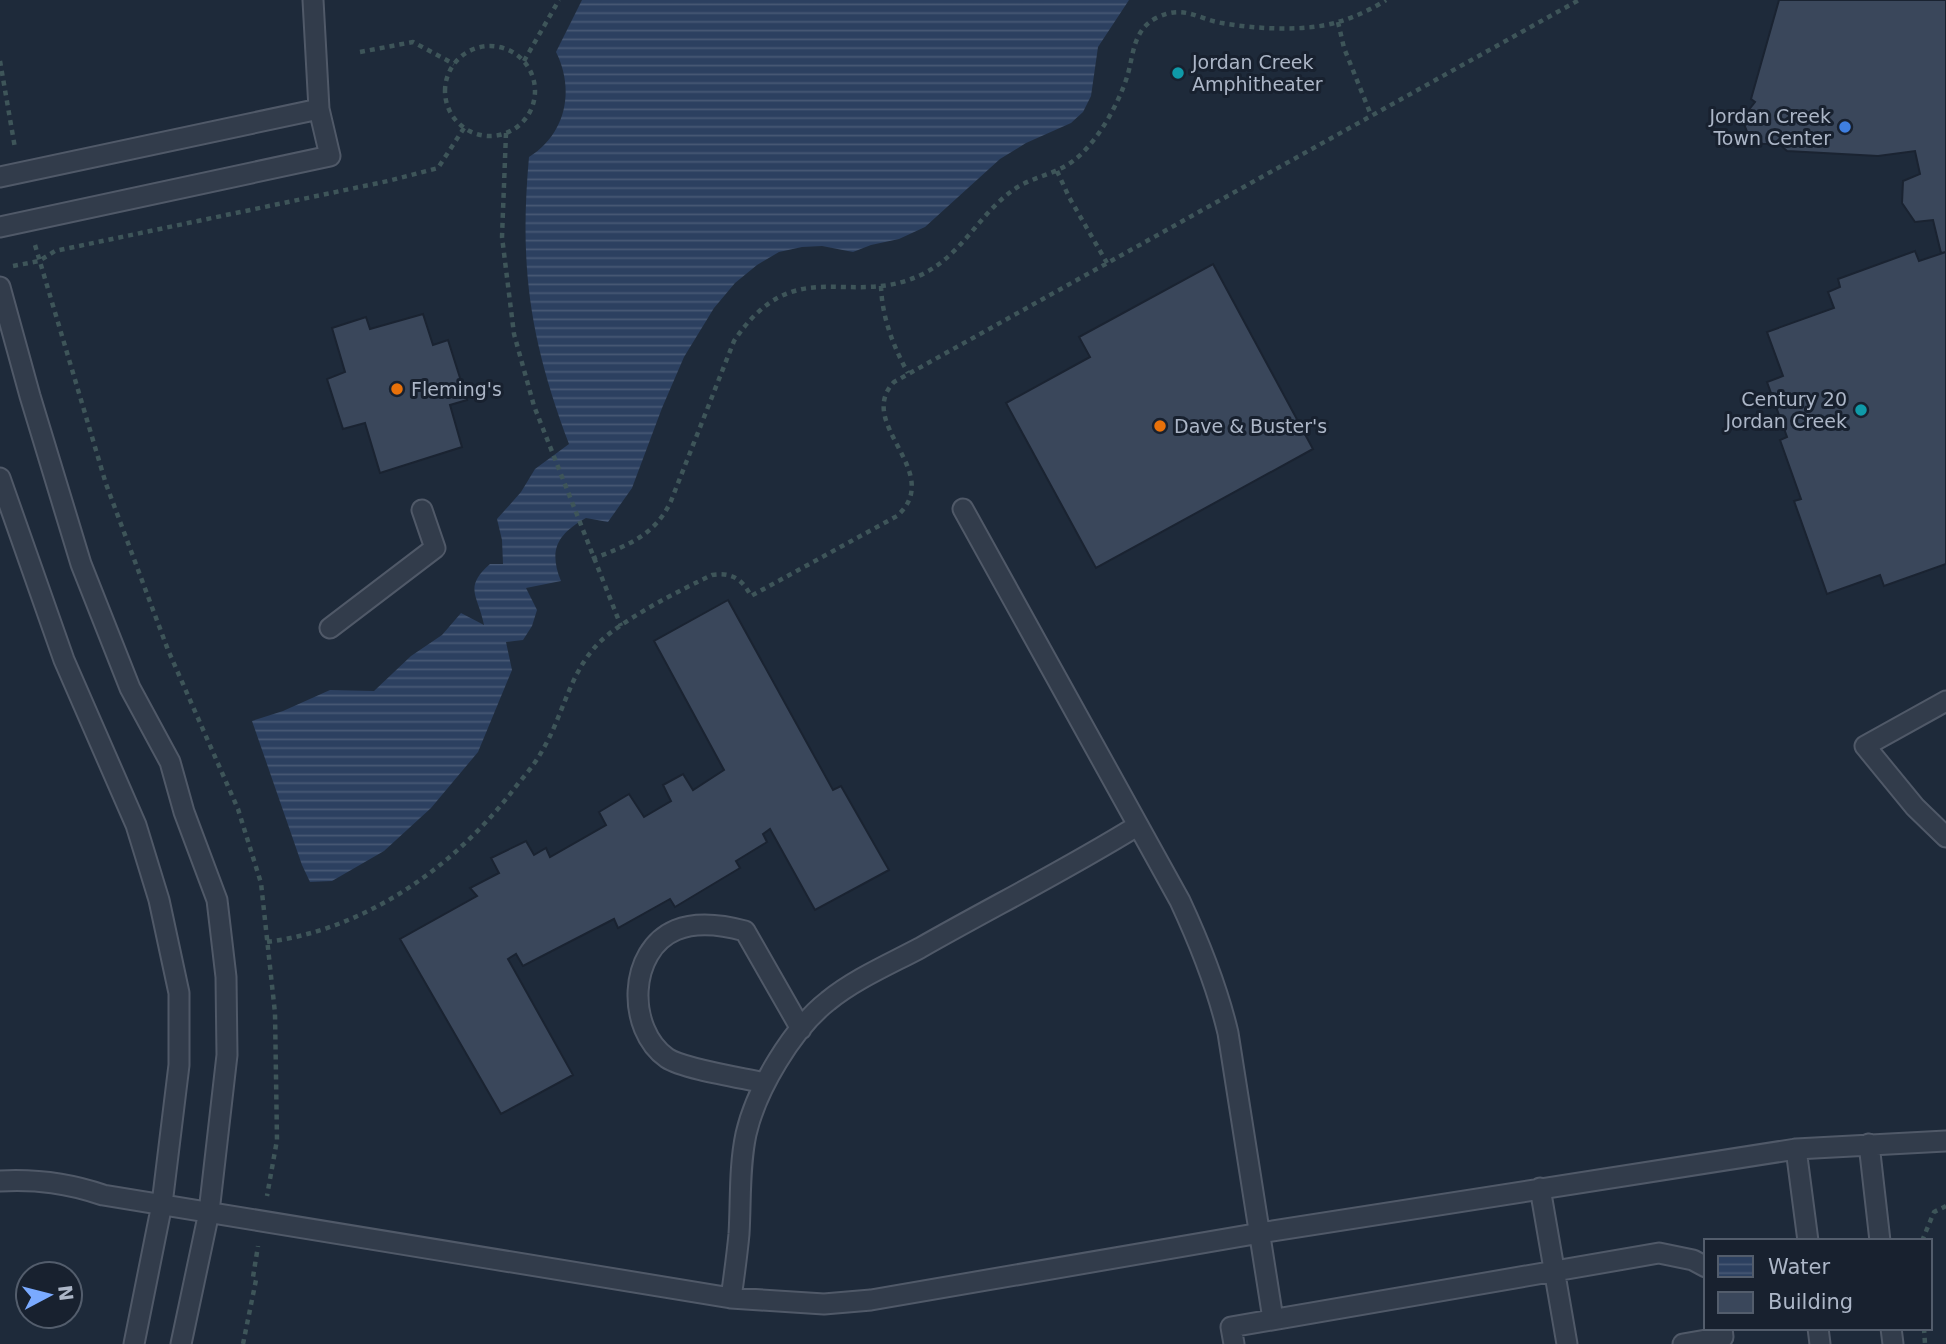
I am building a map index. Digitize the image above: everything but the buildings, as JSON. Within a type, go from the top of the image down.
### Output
[{"type":"lane","points":[[0,227],[330,156],[319,109],[313,0]]},
{"type":"lane","points":[[0,177],[319,109]]},
{"type":"lane","points":[[0,287],[80,564],[130,688],[170,762],[184,812],[217,900],[226,977],[227,1055],[209,1212],[181,1344]]},
{"type":"lane","points":[[0,478],[64,660],[136,825],[162,914],[179,993],[179,1065],[162,1204],[134,1344]]},
{"type":"lane","points":[[963,509],[1180,901],[1217,989],[1228,1032],[1273,1320]]},
{"type":"lane","points":[[330,628],[435,548],[422,510]]},
{"type":"lane","points":[[1946,701],[1865,746],[1915,807],[1946,837]]},
{"type":"lane","points":[[731,1298],[739,1235],[742,1159],[746,1134],[765,1083],[779,1056],[807,1020],[839,994],[985,911],[1066,869],[1137,826]]},
{"type":"lane","points":[[765,1083],[682,1065],[666,1057],[652,1042],[641,1021],[638,1002],[642,972],[650,954],[663,938],[676,930],[716,924],[745,931],[802,1029]]},
{"type":"lane","points":[[0,1181],[52,1181],[103,1195],[731,1298],[824,1304],[871,1300],[1540,1188],[1796,1149],[1946,1141]]},
{"type":"lane","points":[[1869,1144],[1880,1239]]},
{"type":"lane","points":[[1796,1149],[1808,1239]]},
{"type":"lane","points":[[1540,1188],[1567,1344]]},
{"type":"lane","points":[[1234,1344],[1231,1327],[1659,1253],[1693,1260],[1704,1266]]},
{"type":"lane","points":[[1683,1344],[1723,1337],[1722,1330]]},
{"type":"path","points":[[524,61],[558,0]]},
{"type":"path","points":[[592,559],[631,542],[649,532],[661,521],[671,502],[729,351],[752,317],[770,302],[804,287],[881,286],[903,282],[935,268],[951,257],[995,206],[1017,187],[1073,162],[1098,135],[1128,76],[1133,46],[1141,31],[1154,19],[1187,11],[1219,23],[1288,28],[1338,23],[1386,0]]},
{"type":"path","points":[[267,942],[289,939],[366,912],[407,889],[457,853],[506,800],[535,763],[583,664],[602,639],[621,626],[712,576],[730,574],[737,578],[751,596],[897,516],[909,503],[913,488],[912,480],[888,428],[883,408],[888,387],[908,373],[1580,0]]},
{"type":"path","points":[[1338,23],[1344,48],[1371,115]]},
{"type":"path","points":[[360,52],[413,42],[454,64]]},
{"type":"path","points":[[489,45],[504,47],[524,61],[534,80],[533,102],[524,121],[506,133],[484,136],[464,128],[449,111],[445,83],[461,56],[474,48],[489,45]]},
{"type":"path","points":[[0,61],[13,138]]},
{"type":"path","points":[[0,269],[39,261],[55,251],[388,181],[438,168],[464,128]]},
{"type":"path","points":[[506,133],[502,237],[508,294],[523,370],[592,559],[621,626]]},
{"type":"path","points":[[1057,171],[1107,262]]},
{"type":"path","points":[[881,286],[894,347],[908,373]]},
{"type":"path","points":[[1923,1239],[1934,1212],[1946,1206]]},
{"type":"water","points":[[582,0],[1129,0],[1098,47],[1091,96],[1083,112],[1071,123],[1026,143],[1000,159],[925,227],[899,239],[853,252],[822,246],[779,252],[735,283],[714,308],[684,357],[632,488],[608,522],[586,518],[562,537],[555,560],[561,581],[526,588],[537,610],[532,626],[523,640],[506,642],[512,670],[478,752],[431,808],[384,851],[332,881],[310,882],[252,721],[283,711],[330,690],[374,691],[411,656],[442,635],[461,613],[484,625],[475,586],[477,579],[490,564],[503,564],[502,540],[497,519],[521,492],[535,469],[569,444],[545,371],[531,303],[527,269],[526,197],[529,157],[552,136],[564,110],[565,81],[556,52]]},
{"type":"place","name":"Jordan Creek Amphitheater","points":[[1178,73]]},
{"type":"place","name":"Jordan Creek Town Center","points":[[1845,127]]},
{"type":"place","name":"Fleming's","points":[[397,389]]},
{"type":"place","name":"Century 20 Jordan Creek","points":[[1861,410]]},
{"type":"place","name":"Dave & Buster's","points":[[1160,426]]}]
